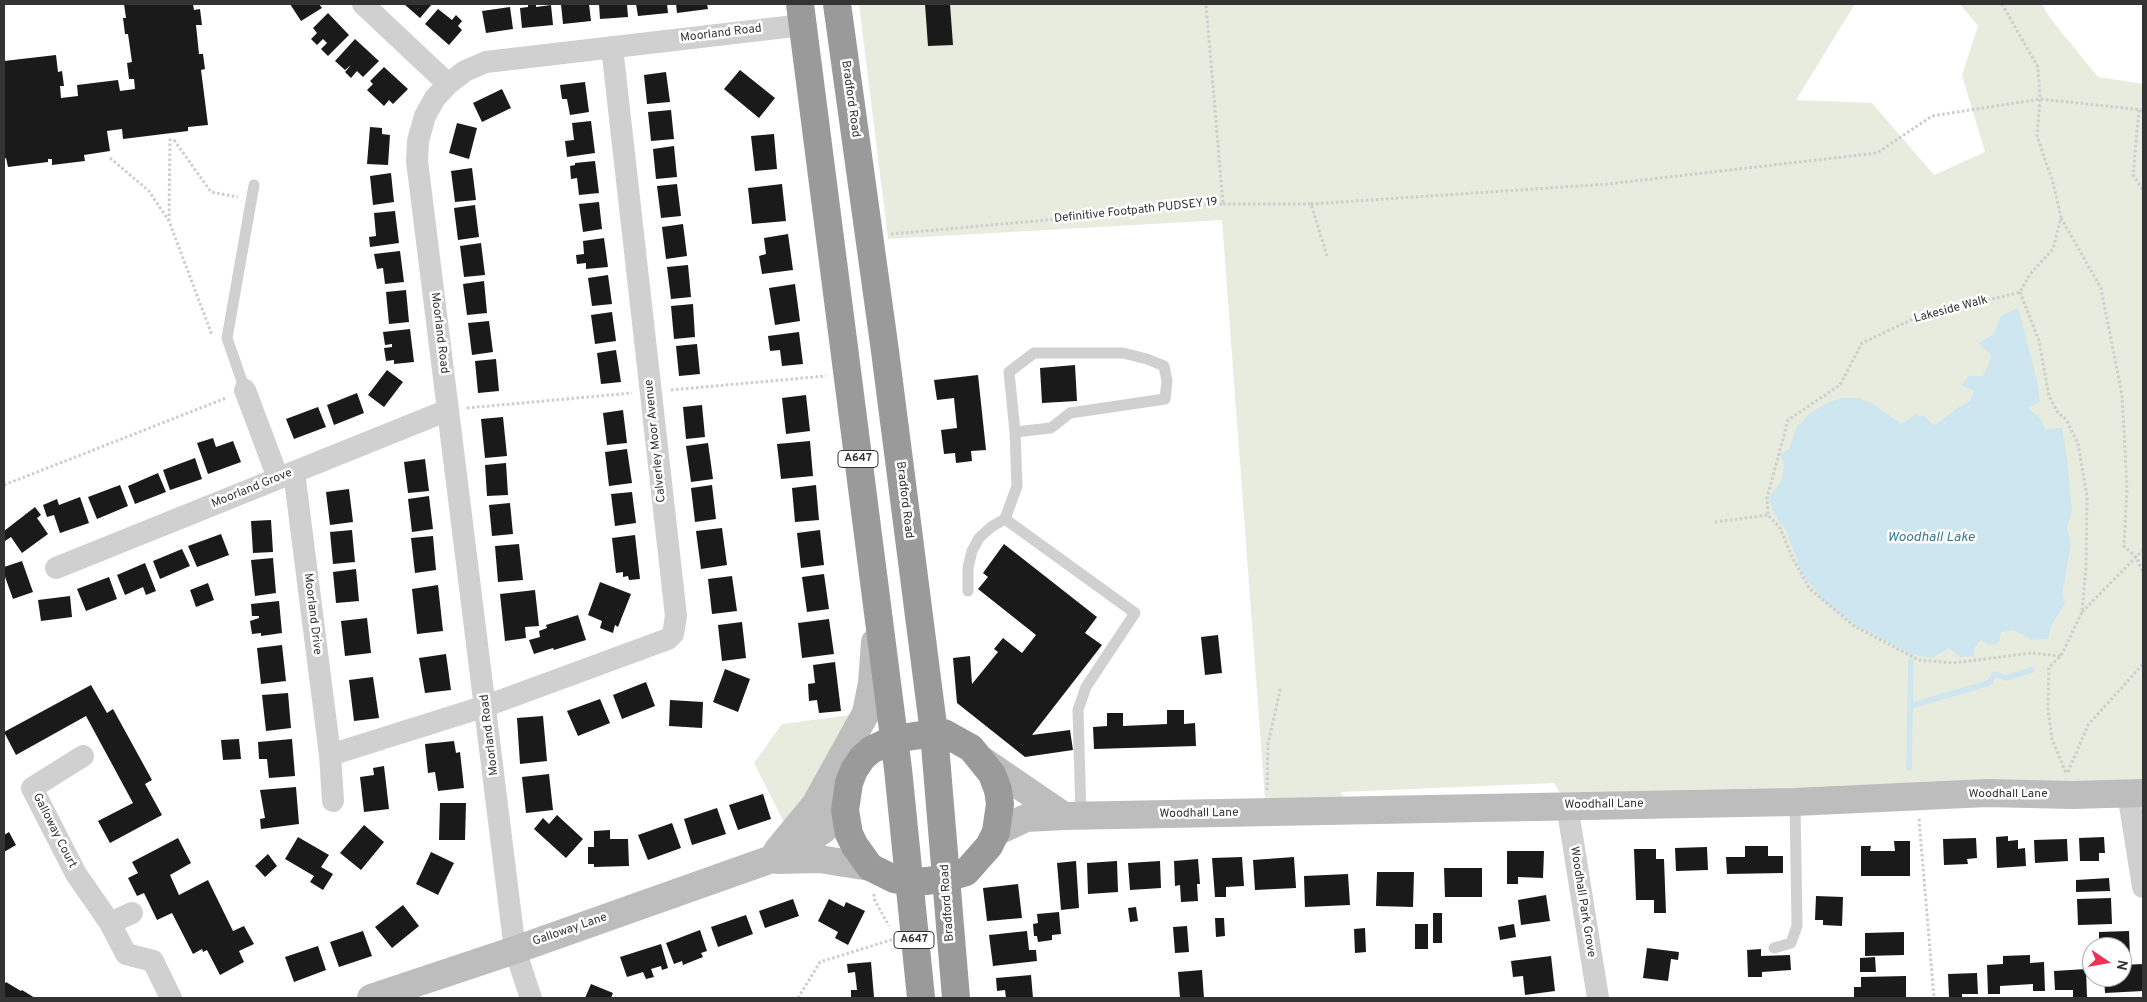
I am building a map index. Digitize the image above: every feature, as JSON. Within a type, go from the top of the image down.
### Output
[{"type":"highway","name":"Bradford Road","points":[[837,4],[884,341],[934,732],[956,998]]},
{"type":"highway","name":"A647","points":[[801,14],[894,739],[920,998]]},
{"type":"highway","points":[[934,732],[944,733],[971,748],[992,774],[998,790],[999,818],[996,832],[989,846],[966,872],[946,878],[909,882],[894,879],[870,866],[855,846],[849,834],[845,810],[849,783],[862,758],[882,744],[894,739],[934,732]]},
{"type":"street","points":[[363,4],[448,84]]},
{"type":"street","name":"Moorland Road","points":[[531,998],[515,950],[417,161],[418,141],[425,116],[435,98],[448,84],[465,71],[486,62],[612,47],[801,14]]},
{"type":"street","name":"Calverley Moor Avenue","points":[[486,706],[668,639],[673,634],[676,625],[612,47]]},
{"type":"street","name":"Moorland Drive","points":[[245,390],[286,475],[330,755],[333,801]]},
{"type":"street","name":"Moorland Grove","points":[[56,568],[448,410]]},
{"type":"street","points":[[769,860],[815,805],[866,713],[872,683],[877,612]]},
{"type":"street","points":[[330,755],[486,706]]},
{"type":"street","name":"Galloway Court","points":[[83,756],[32,788],[76,874],[110,923],[126,954],[153,961],[171,998]]},
{"type":"street","points":[[982,760],[1073,816]]},
{"type":"street","name":"Woodhall Lane","points":[[996,832],[1026,818],[1073,816],[1795,802],[1988,793],[2072,795],[2136,793]]},
{"type":"street","points":[[2136,793],[2143,887]]},
{"type":"street","name":"Woodhall Park Grove","points":[[1567,805],[1598,998]]},
{"type":"street","name":"Galloway Lane","points":[[370,998],[515,950],[769,860],[806,842],[823,830],[845,810]]},
{"type":"street","name":"Galloway Lane","points":[[769,860],[818,859],[870,866]]},
{"type":"street","points":[[110,923],[132,913]]},
{"type":"lane","points":[[245,390],[227,338],[254,185]]},
{"type":"lane","points":[[968,591],[968,568],[972,550],[979,538],[1005,518],[1016,486],[1015,432],[1009,372],[1034,353],[1123,352],[1147,358],[1164,366],[1168,381],[1166,399],[1070,413],[1051,428],[1015,432]]},
{"type":"lane","points":[[1005,518],[1135,613],[1086,687],[1078,710],[1073,816]]},
{"type":"lane","points":[[1774,948],[1791,943],[1797,926],[1795,802]]},
{"type":"path","name":"Definitive Footpath PUDSEY 19","points":[[882,235],[1223,204],[1206,4]]},
{"type":"path","points":[[2002,4],[2038,67],[2040,99],[2038,136],[2053,183],[2061,217],[2101,288],[2122,395],[2127,488],[2124,546],[2136,557],[2143,572]]},
{"type":"path","points":[[1223,204],[1311,204],[1608,184],[1877,153],[1932,116],[2040,99],[2141,110],[2133,174],[2143,190]]},
{"type":"path","points":[[169,221],[170,140],[174,140],[211,192],[251,199]]},
{"type":"path","points":[[110,158],[149,191],[169,221],[214,339]]},
{"type":"path","points":[[1311,204],[1327,256]]},
{"type":"path","points":[[2061,217],[2053,249],[2030,274],[2020,292],[2039,342],[2048,396],[2058,413],[2066,419],[2078,444],[2086,496],[2086,568],[2082,612],[2062,656],[2049,667],[2048,710],[2052,739],[2066,775],[2088,726],[2143,664]]},
{"type":"path","name":"Lakeside Walk","points":[[1768,515],[1768,498],[1788,420],[1840,385],[1862,343],[1913,320],[2020,292]]},
{"type":"path","points":[[4,484],[245,390]]},
{"type":"path","points":[[1716,522],[1768,515],[1780,528],[1793,559],[1810,589],[1854,626],[1919,660],[1953,663],[2032,653],[2062,656]]},
{"type":"path","points":[[2082,612],[2143,550]]},
{"type":"path","points":[[1266,813],[1268,744],[1281,686]]},
{"type":"path","points":[[1917,796],[1934,998]]},
{"type":"path","points":[[798,998],[820,962],[898,938],[914,937]]},
{"type":"shaded area","points":[[859,4],[1855,4],[1796,100],[1872,103],[1934,175],[1985,152],[1962,75],[1978,26],[1960,4],[2042,4],[2050,18],[2098,77],[2143,84],[2143,793],[1567,805],[1554,783],[1341,792],[1349,810],[1266,813],[1222,220],[888,239]]},
{"type":"shaded area","points":[[866,713],[790,834],[754,763],[782,724]]},
{"type":"water","name":"Woodhall Lake","points":[[2018,308],[2037,381],[2040,402],[2028,408],[2040,418],[2045,429],[2062,428],[2067,458],[2072,510],[2067,528],[2071,544],[2062,594],[2065,603],[2051,626],[2048,639],[2032,640],[2014,630],[2001,632],[1999,643],[1989,645],[1981,640],[1975,647],[1973,656],[1960,657],[1949,648],[1932,658],[1911,654],[1855,625],[1822,599],[1801,572],[1786,530],[1774,514],[1769,498],[1782,480],[1784,464],[1780,454],[1789,449],[1797,427],[1810,413],[1825,404],[1842,398],[1859,398],[1873,404],[1901,424],[1915,415],[1925,416],[1934,426],[1970,401],[1974,391],[1962,385],[1969,376],[1983,376],[1991,355],[1979,343],[1994,334],[2001,316]]},
{"type":"building","points":[[124,4],[193,4],[194,10],[200,9],[202,25],[196,25],[199,54],[203,54],[205,69],[201,70],[208,125],[188,127],[188,131],[123,139],[122,129],[107,131],[110,151],[84,155],[85,161],[52,165],[52,159],[48,159],[48,162],[8,167],[6,158],[4,158],[4,61],[56,55],[58,72],[62,71],[64,86],[60,86],[61,98],[78,96],[77,85],[118,80],[120,91],[135,89],[134,79],[129,79],[127,63],[132,62],[128,34],[125,34],[123,18],[126,18]]},
{"type":"building","points":[[290,4],[319,4],[322,8],[301,21]]},
{"type":"building","points":[[404,4],[432,4],[420,18]]},
{"type":"building","points":[[528,4],[536,4],[536,7],[551,5],[553,25],[522,28],[520,8],[528,7]]},
{"type":"building","points":[[561,4],[589,4],[591,21],[563,24]]},
{"type":"building","points":[[599,4],[627,4],[628,17],[600,19]]},
{"type":"building","points":[[636,4],[667,4],[668,13],[638,16]]},
{"type":"building","points":[[676,4],[707,4],[708,9],[677,13]]},
{"type":"building","points":[[925,4],[950,4],[953,45],[928,46]]},
{"type":"building","points":[[510,7],[513,29],[486,33],[482,11]]},
{"type":"building","points":[[438,9],[452,20],[456,15],[462,21],[458,26],[462,30],[449,45],[425,24]]},
{"type":"building","points":[[328,13],[349,35],[328,56],[321,49],[327,43],[323,39],[317,45],[311,39],[317,33],[313,28]]},
{"type":"building","points":[[355,39],[379,61],[363,77],[357,71],[351,78],[345,72],[351,65],[345,70],[335,61]]},
{"type":"building","points":[[384,67],[408,89],[393,104],[389,100],[384,106],[367,90],[373,84],[370,81]]},
{"type":"building","points":[[740,70],[775,98],[759,118],[724,89]]},
{"type":"building","points":[[666,72],[670,102],[647,104],[644,75]]},
{"type":"building","points":[[585,82],[589,112],[570,115],[567,99],[562,99],[560,85]]},
{"type":"building","points":[[502,89],[511,108],[482,122],[473,103]]},
{"type":"building","points":[[671,110],[674,139],[651,141],[648,112]]},
{"type":"building","points":[[591,121],[595,153],[567,157],[565,141],[574,140],[572,123]]},
{"type":"building","points":[[457,123],[477,128],[469,159],[449,153]]},
{"type":"building","points":[[370,127],[382,128],[382,134],[390,135],[388,165],[367,164]]},
{"type":"building","points":[[774,134],[777,169],[755,171],[751,136]]},
{"type":"building","points":[[674,146],[677,177],[656,179],[653,149]]},
{"type":"building","points":[[595,161],[599,193],[579,195],[577,178],[571,179],[570,166],[575,165],[575,163]]},
{"type":"building","points":[[472,168],[476,200],[455,202],[451,171]]},
{"type":"building","points":[[391,173],[394,202],[373,205],[370,176]]},
{"type":"building","points":[[677,184],[681,216],[661,218],[657,186]]},
{"type":"building","points":[[782,184],[786,221],[752,224],[748,188]]},
{"type":"building","points":[[599,202],[602,229],[583,232],[579,204]]},
{"type":"building","points":[[475,205],[479,237],[458,240],[454,208]]},
{"type":"building","points":[[395,211],[399,243],[370,247],[369,237],[376,236],[374,213]]},
{"type":"building","points":[[683,224],[687,256],[666,259],[662,227]]},
{"type":"building","points":[[788,234],[793,270],[762,274],[759,256],[766,254],[764,238]]},
{"type":"building","points":[[604,238],[608,267],[586,269],[586,263],[577,264],[576,255],[584,254],[583,241]]},
{"type":"building","points":[[481,243],[485,275],[464,277],[460,246]]},
{"type":"building","points":[[400,251],[404,282],[385,284],[383,268],[377,269],[374,254]]},
{"type":"building","points":[[688,265],[691,297],[671,299],[667,267]]},
{"type":"building","points":[[608,275],[612,304],[592,306],[588,278]]},
{"type":"building","points":[[484,281],[487,313],[467,315],[463,284]]},
{"type":"building","points":[[795,284],[800,321],[775,325],[769,288]]},
{"type":"building","points":[[406,290],[409,322],[389,324],[386,292]]},
{"type":"building","points":[[693,304],[695,337],[674,339],[671,306]]},
{"type":"building","points":[[612,312],[616,341],[595,344],[591,315]]},
{"type":"building","points":[[489,321],[493,352],[472,355],[468,323]]},
{"type":"building","points":[[410,329],[414,362],[394,364],[394,360],[386,361],[384,348],[392,347],[392,344],[385,345],[383,332]]},
{"type":"building","points":[[799,332],[803,364],[782,366],[780,350],[770,351],[768,336]]},
{"type":"building","points":[[697,344],[700,374],[679,376],[676,346]]},
{"type":"building","points":[[616,350],[621,382],[601,384],[597,353]]},
{"type":"building","points":[[496,359],[499,391],[478,393],[475,361]]},
{"type":"building","points":[[1075,365],[1077,401],[1042,403],[1040,368]]},
{"type":"building","points":[[387,370],[403,382],[384,407],[368,395]]},
{"type":"building","points":[[978,375],[986,450],[971,451],[972,461],[956,463],[955,453],[944,454],[941,430],[957,428],[954,398],[937,400],[934,380]]},
{"type":"building","points":[[357,393],[364,413],[334,425],[327,405]]},
{"type":"building","points":[[806,395],[810,431],[786,434],[782,398]]},
{"type":"building","points":[[702,405],[705,437],[686,439],[683,407]]},
{"type":"building","points":[[318,407],[326,427],[294,439],[286,419]]},
{"type":"building","points":[[623,410],[627,443],[607,445],[603,413]]},
{"type":"building","points":[[503,417],[507,456],[485,458],[481,419]]},
{"type":"building","points":[[213,438],[216,447],[233,441],[241,462],[208,474],[197,443]]},
{"type":"building","points":[[810,441],[813,476],[781,479],[777,444]]},
{"type":"building","points":[[708,443],[713,479],[691,482],[686,446]]},
{"type":"building","points":[[627,449],[632,483],[609,486],[605,452]]},
{"type":"building","points":[[195,458],[202,479],[170,490],[163,470]]},
{"type":"building","points":[[425,459],[429,491],[408,493],[404,462]]},
{"type":"building","points":[[506,463],[508,495],[487,496],[485,465]]},
{"type":"building","points":[[158,473],[166,492],[135,504],[128,486]]},
{"type":"building","points":[[120,485],[128,506],[97,519],[88,497]]},
{"type":"building","points":[[712,485],[716,519],[695,522],[691,488]]},
{"type":"building","points":[[816,485],[819,520],[795,522],[792,488]]},
{"type":"building","points":[[349,489],[353,522],[330,525],[326,492]]},
{"type":"building","points":[[632,492],[636,523],[615,526],[611,494]]},
{"type":"building","points":[[429,496],[433,529],[412,532],[408,499]]},
{"type":"building","points":[[80,497],[89,523],[60,533],[54,515],[47,517],[43,505],[57,499],[59,505]]},
{"type":"building","points":[[510,503],[513,534],[492,536],[489,505]]},
{"type":"building","points":[[35,507],[41,515],[37,518],[48,534],[22,553],[11,537],[5,541],[4,531]]},
{"type":"building","points":[[271,520],[273,552],[253,553],[251,521]]},
{"type":"building","points":[[722,528],[727,565],[701,569],[696,531]]},
{"type":"building","points":[[352,530],[355,562],[333,564],[330,532]]},
{"type":"building","points":[[820,530],[824,565],[801,568],[797,533]]},
{"type":"building","points":[[221,534],[229,555],[197,567],[188,546]]},
{"type":"building","points":[[635,535],[640,579],[629,580],[628,576],[623,577],[623,572],[616,573],[612,538]]},
{"type":"building","points":[[433,536],[436,570],[415,573],[411,538]]},
{"type":"building","points":[[519,544],[523,580],[498,582],[495,546]]},
{"type":"building","points":[[1004,544],[1097,617],[1085,633],[1102,645],[1032,735],[1070,730],[1073,750],[1025,757],[957,703],[953,658],[970,656],[972,684],[998,652],[994,649],[1003,638],[1022,653],[1036,635],[978,589],[988,577],[983,573]]},
{"type":"building","points":[[182,549],[190,566],[160,579],[153,561]]},
{"type":"building","points":[[273,558],[276,593],[255,596],[251,560]]},
{"type":"building","points":[[22,561],[33,592],[13,599],[4,574],[4,567]]},
{"type":"building","points":[[145,563],[156,591],[146,595],[143,587],[125,595],[117,575]]},
{"type":"building","points":[[356,569],[359,601],[336,603],[333,572]]},
{"type":"building","points":[[824,574],[829,609],[807,612],[802,577]]},
{"type":"building","points":[[732,576],[737,611],[712,614],[708,579]]},
{"type":"building","points":[[109,577],[117,599],[86,611],[77,589]]},
{"type":"building","points":[[600,582],[631,594],[618,627],[615,625],[613,633],[600,628],[602,621],[588,615]]},
{"type":"building","points":[[208,583],[214,600],[196,607],[190,590]]},
{"type":"building","points":[[438,585],[443,631],[417,634],[412,589]]},
{"type":"building","points":[[535,590],[539,626],[525,627],[526,638],[505,641],[500,594]]},
{"type":"building","points":[[70,596],[72,617],[41,621],[38,600]]},
{"type":"building","points":[[279,601],[282,633],[261,636],[261,633],[252,634],[250,621],[259,618],[259,616],[252,616],[251,604]]},
{"type":"building","points":[[578,615],[586,640],[534,654],[529,640],[540,637],[539,631],[547,628],[546,625]]},
{"type":"building","points":[[367,618],[371,653],[345,656],[341,621]]},
{"type":"building","points":[[829,619],[834,654],[802,658],[798,623]]},
{"type":"building","points":[[742,622],[746,658],[722,661],[718,625]]},
{"type":"building","points":[[1218,635],[1222,673],[1205,675],[1201,637]]},
{"type":"building","points":[[282,645],[286,681],[261,684],[257,648]]},
{"type":"building","points":[[446,654],[451,690],[425,693],[419,658]]},
{"type":"building","points":[[835,662],[841,711],[819,713],[817,700],[809,701],[808,684],[815,683],[813,665]]},
{"type":"building","points":[[725,669],[750,679],[738,712],[713,702]]},
{"type":"building","points":[[373,677],[379,718],[354,721],[349,680]]},
{"type":"building","points":[[646,682],[655,706],[622,719],[613,695]]},
{"type":"building","points":[[91,685],[107,713],[113,709],[152,780],[145,784],[162,815],[110,843],[98,821],[133,803],[86,716],[16,755],[4,732]]},
{"type":"building","points":[[288,693],[291,728],[266,731],[262,695]]},
{"type":"building","points":[[600,699],[610,723],[578,736],[567,711]]},
{"type":"building","points":[[670,700],[703,702],[702,728],[669,726]]},
{"type":"building","points":[[1167,710],[1184,710],[1184,724],[1195,723],[1196,746],[1094,749],[1093,727],[1107,726],[1107,713],[1123,713],[1123,726],[1167,724]]},
{"type":"building","points":[[543,716],[547,761],[520,764],[517,718]]},
{"type":"building","points":[[239,739],[241,759],[223,760],[221,740]]},
{"type":"building","points":[[292,739],[295,776],[269,778],[267,759],[259,759],[258,742]]},
{"type":"building","points":[[454,741],[456,753],[460,752],[464,788],[438,791],[435,772],[428,773],[425,744]]},
{"type":"building","points":[[384,766],[389,809],[364,812],[360,777],[374,775],[373,768]]},
{"type":"building","points":[[549,774],[553,810],[526,813],[522,777]]},
{"type":"building","points":[[296,787],[299,824],[261,829],[260,819],[265,818],[260,790]]},
{"type":"building","points":[[763,794],[771,819],[738,830],[729,805]]},
{"type":"building","points":[[440,803],[466,803],[465,840],[439,840]]},
{"type":"building","points":[[717,808],[726,834],[692,845],[684,819]]},
{"type":"building","points":[[557,815],[583,839],[566,858],[534,829],[543,818],[549,824]]},
{"type":"building","points":[[672,823],[681,848],[648,860],[638,835]]},
{"type":"building","points":[[364,825],[384,842],[361,870],[340,853]]},
{"type":"building","points":[[610,830],[610,839],[628,839],[629,866],[594,867],[594,864],[588,864],[588,847],[594,847],[594,831]]},
{"type":"building","points":[[9,832],[16,845],[4,852],[4,835]]},
{"type":"building","points":[[2008,836],[2008,841],[2018,840],[2018,849],[2025,848],[2026,866],[1997,868],[1996,837]]},
{"type":"building","points":[[298,837],[329,855],[321,867],[333,874],[323,890],[310,882],[314,876],[285,859]]},
{"type":"building","points":[[2104,837],[2105,853],[2099,853],[2099,861],[2080,861],[2079,838]]},
{"type":"building","points":[[178,838],[191,863],[170,875],[179,895],[208,880],[233,931],[244,926],[254,944],[239,951],[244,962],[220,975],[207,950],[203,952],[202,949],[193,954],[172,913],[157,920],[144,893],[137,896],[128,878],[138,873],[132,862]]},
{"type":"building","points":[[1976,838],[1977,858],[1967,859],[1968,864],[1944,865],[1943,839]]},
{"type":"building","points":[[2067,839],[2068,861],[2035,863],[2034,840]]},
{"type":"building","points":[[1894,841],[1910,841],[1910,876],[1861,876],[1861,846],[1871,846],[1870,851],[1895,851]]},
{"type":"building","points":[[1745,846],[1768,846],[1768,856],[1783,856],[1783,873],[1727,874],[1726,857],[1745,857]]},
{"type":"building","points":[[1707,847],[1708,870],[1676,871],[1675,848]]},
{"type":"building","points":[[1634,849],[1656,849],[1656,859],[1664,859],[1666,913],[1654,913],[1654,900],[1636,900]]},
{"type":"building","points":[[1507,851],[1544,851],[1543,878],[1518,877],[1518,884],[1507,884]]},
{"type":"building","points":[[431,852],[454,863],[438,895],[416,884]]},
{"type":"building","points":[[268,854],[277,866],[265,877],[255,866]]},
{"type":"building","points":[[1242,857],[1244,886],[1226,887],[1226,897],[1215,897],[1212,858]]},
{"type":"building","points":[[1294,857],[1296,888],[1255,890],[1253,860]]},
{"type":"building","points":[[1198,859],[1200,884],[1197,884],[1198,901],[1181,902],[1180,885],[1175,886],[1174,861]]},
{"type":"building","points":[[1076,861],[1079,908],[1061,910],[1057,863]]},
{"type":"building","points":[[1117,861],[1118,892],[1088,894],[1087,863]]},
{"type":"building","points":[[1160,861],[1161,888],[1130,890],[1128,863]]},
{"type":"building","points":[[1444,868],[1482,868],[1482,897],[1445,897]]},
{"type":"building","points":[[1377,872],[1414,872],[1413,907],[1376,906]]},
{"type":"building","points":[[1348,874],[1350,905],[1305,907],[1304,876]]},
{"type":"building","points":[[2109,878],[2110,891],[2076,892],[2076,880]]},
{"type":"building","points":[[1018,884],[1022,918],[987,921],[983,888]]},
{"type":"building","points":[[1546,895],[1550,921],[1521,925],[1518,900]]},
{"type":"building","points":[[1816,896],[1843,897],[1842,926],[1823,925],[1823,920],[1815,920]]},
{"type":"building","points":[[2111,898],[2112,924],[2078,925],[2077,899]]},
{"type":"building","points":[[793,899],[799,916],[765,928],[759,911]]},
{"type":"building","points":[[829,899],[844,907],[846,902],[865,911],[848,945],[835,938],[838,932],[818,921]]},
{"type":"building","points":[[403,905],[419,926],[392,948],[375,927]]},
{"type":"building","points":[[1136,907],[1138,921],[1130,922],[1128,908]]},
{"type":"building","points":[[1059,912],[1061,934],[1052,935],[1052,940],[1038,942],[1037,936],[1034,936],[1033,924],[1038,923],[1037,914]]},
{"type":"building","points":[[1433,913],[1442,913],[1442,943],[1433,943]]},
{"type":"building","points":[[746,915],[753,934],[718,947],[711,927]]},
{"type":"building","points":[[1215,918],[1224,918],[1225,936],[1216,937]]},
{"type":"building","points":[[1415,924],[1428,924],[1428,949],[1415,949]]},
{"type":"building","points":[[1514,924],[1516,937],[1500,940],[1498,927]]},
{"type":"building","points":[[1187,926],[1189,952],[1175,953],[1173,927]]},
{"type":"building","points":[[1365,928],[1366,952],[1355,953],[1354,929]]},
{"type":"building","points":[[700,930],[707,951],[701,953],[703,957],[683,965],[682,961],[674,964],[666,943]]},
{"type":"building","points":[[363,931],[372,956],[339,967],[330,942]]},
{"type":"building","points":[[1027,931],[1029,950],[1036,950],[1037,961],[993,966],[989,935]]},
{"type":"building","points":[[2129,931],[2129,937],[2099,937],[2099,932]]},
{"type":"building","points":[[1904,932],[1904,955],[1865,956],[1865,933]]},
{"type":"building","points":[[661,944],[668,968],[662,970],[661,966],[651,969],[654,977],[646,979],[643,972],[627,977],[620,957]]},
{"type":"building","points":[[318,946],[326,970],[294,982],[285,957]]},
{"type":"building","points":[[1647,948],[1679,952],[1678,960],[1671,959],[1668,981],[1643,978]]},
{"type":"building","points":[[1761,949],[1761,956],[1790,955],[1791,970],[1762,972],[1762,977],[1748,977],[1747,950]]},
{"type":"building","points":[[2030,955],[2030,963],[2044,962],[2045,991],[2033,991],[2033,984],[2000,986],[2000,994],[1988,994],[1987,965],[2003,964],[2003,956]]},
{"type":"building","points":[[1551,956],[1555,991],[1525,995],[1523,976],[1513,977],[1511,961]]},
{"type":"building","points":[[1875,957],[1876,972],[1860,972],[1860,958]]},
{"type":"building","points":[[871,962],[874,997],[851,998],[851,990],[857,990],[855,972],[848,973],[847,964]]},
{"type":"building","points":[[2143,964],[2143,991],[2105,993],[2105,987],[2132,987],[2132,965]]},
{"type":"building","points":[[2082,969],[2082,987],[2087,987],[2087,997],[2073,997],[2073,990],[2055,990],[2054,971]]},
{"type":"building","points":[[1202,970],[1204,998],[1180,998],[1178,972]]},
{"type":"building","points":[[1977,973],[1978,994],[1962,994],[1962,998],[1949,998],[1948,974]]},
{"type":"building","points":[[1031,975],[1033,998],[1006,998],[1005,990],[997,991],[996,978]]},
{"type":"building","points":[[1906,976],[1906,998],[1854,998],[1854,987],[1861,987],[1861,977]]},
{"type":"building","points":[[6,982],[35,998],[4,998],[4,985]]},
{"type":"building","points":[[591,984],[613,993],[611,998],[585,998]]},
{"type":"waterway","points":[[1909,768],[1911,661]]},
{"type":"waterway","points":[[1910,706],[1989,683],[1995,674],[2005,678],[2032,670]]}]
